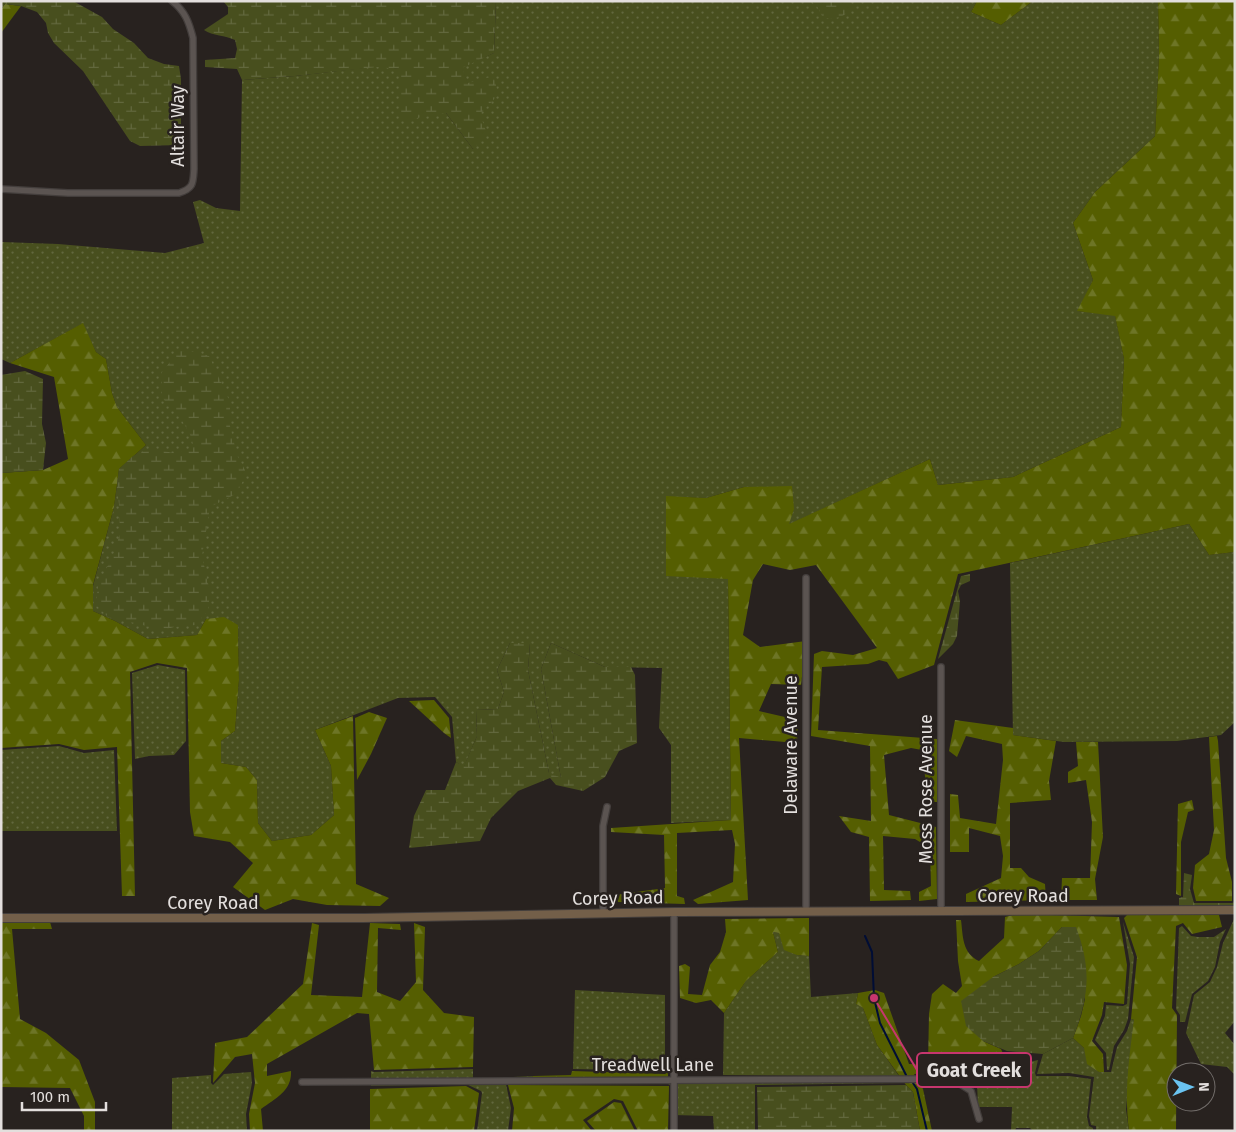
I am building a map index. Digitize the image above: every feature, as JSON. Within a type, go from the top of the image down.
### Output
[{"type":"street","name":"Altair Way","points":[[1,189],[68,193],[179,193],[188,190],[193,184],[194,169],[193,38],[190,24],[181,8],[172,1]]},
{"type":"street","name":"Delaware Avenue","points":[[806,578],[806,912]]},
{"type":"street","name":"Moss Rose Avenue","points":[[941,667],[941,911]]},
{"type":"street","points":[[603,914],[603,826],[607,807]]},
{"type":"street","name":"Corey Road","points":[[1,918],[364,918],[674,912],[1235,910]]},
{"type":"street","points":[[674,912],[674,1131]]},
{"type":"street","name":"Treadwell Lane","points":[[302,1082],[946,1079],[960,1084],[971,1091],[979,1119]]},
{"type":"green space","points":[[1,1],[73,1],[102,17],[113,29],[134,43],[148,58],[164,64],[179,66],[181,79],[181,145],[140,146],[130,141],[83,71],[54,43],[48,33],[46,23],[37,12],[21,6],[5,4],[1,9]]},
{"type":"green space","points":[[223,1],[496,1],[494,53],[462,68],[468,83],[494,76],[498,95],[480,114],[487,134],[473,149],[446,113],[399,121],[399,69],[377,67],[242,80],[237,69],[205,67],[205,60],[235,58],[237,49],[235,40],[204,30],[228,14],[228,7]]},
{"type":"green space","points":[[496,1],[977,1],[971,12],[1001,25],[1033,1],[1158,1],[1159,55],[1155,136],[1095,192],[1073,223],[1093,280],[1078,311],[1115,315],[1124,359],[1121,427],[1013,477],[938,485],[930,459],[788,525],[744,487],[706,498],[666,497],[728,579],[731,820],[671,823],[671,745],[659,728],[662,668],[605,667],[551,643],[541,669],[561,778],[550,778],[528,670],[530,644],[510,643],[497,670],[504,692],[498,709],[476,710],[477,736],[464,767],[456,762],[452,717],[435,697],[398,698],[315,730],[331,766],[334,815],[311,835],[272,841],[258,823],[257,780],[246,767],[221,763],[221,741],[235,731],[239,680],[238,625],[206,619],[197,635],[148,639],[93,611],[93,586],[114,507],[119,469],[146,445],[117,407],[112,393],[106,359],[96,352],[82,324],[10,363],[1,359],[1,242],[58,244],[165,253],[204,243],[193,202],[200,200],[216,208],[240,211],[242,80],[380,66],[400,69],[446,113],[473,149],[480,114],[461,67],[494,53]]},
{"type":"green space","points":[[811,1],[851,1],[848,11],[842,16],[838,18],[823,18],[817,6]]},
{"type":"green space","points":[[977,1],[1033,1],[1001,25],[971,12]]},
{"type":"green space","points":[[1158,1],[1235,1],[1235,552],[1209,555],[1189,524],[958,574],[934,665],[898,679],[887,662],[879,660],[868,664],[822,667],[818,730],[937,739],[937,802],[928,802],[922,750],[911,748],[884,755],[889,815],[936,827],[937,899],[919,901],[919,892],[931,886],[930,848],[915,839],[883,836],[884,890],[910,891],[911,900],[870,901],[869,837],[851,832],[839,816],[871,821],[870,746],[811,736],[814,654],[822,651],[853,655],[877,648],[816,565],[790,570],[763,564],[753,580],[743,635],[760,647],[806,641],[801,685],[771,684],[759,711],[798,720],[797,743],[739,738],[748,900],[698,904],[693,900],[733,882],[735,844],[732,830],[677,833],[677,896],[684,898],[685,904],[618,902],[614,895],[665,888],[664,835],[611,832],[611,828],[731,820],[728,579],[666,576],[666,496],[706,498],[744,487],[792,486],[794,509],[789,524],[930,459],[938,485],[1013,477],[1121,427],[1124,359],[1115,316],[1077,311],[1093,280],[1073,223],[1095,192],[1155,136],[1159,55]]},
{"type":"green space","points":[[5,4],[21,6],[1,33],[1,9]]},
{"type":"green space","points":[[83,323],[96,352],[106,359],[112,393],[117,407],[146,445],[119,469],[114,507],[93,585],[93,611],[148,639],[197,635],[206,619],[224,617],[238,625],[239,680],[235,731],[221,741],[221,763],[246,767],[257,780],[258,823],[272,841],[311,835],[334,815],[331,766],[315,730],[353,716],[356,884],[389,898],[380,906],[327,905],[293,899],[265,910],[233,887],[253,863],[230,842],[194,836],[190,812],[187,668],[157,663],[130,672],[135,896],[122,896],[117,747],[84,750],[59,744],[1,748],[1,473],[43,470],[68,459],[54,377],[10,363]]},
{"type":"green space","points":[[179,351],[196,352],[209,356],[230,402],[230,426],[237,455],[245,470],[244,479],[236,494],[210,507],[202,556],[210,592],[208,611],[195,625],[174,627],[160,631],[140,624],[109,618],[96,605],[98,586],[114,553],[120,534],[117,489],[119,469],[133,456],[154,448],[172,453],[193,449],[191,436],[187,428],[162,398],[162,372]]},
{"type":"green space","points":[[25,371],[43,379],[42,424],[46,443],[43,470],[1,473],[1,375]]},
{"type":"green space","points":[[1189,524],[1209,555],[1235,552],[1235,722],[1221,735],[1177,741],[1064,742],[1013,735],[1010,563]]},
{"type":"green space","points":[[970,574],[970,581],[961,585],[958,591],[960,601],[957,636],[953,644],[938,659],[961,576]]},
{"type":"green space","points":[[510,643],[530,643],[528,670],[549,773],[561,778],[541,669],[551,643],[605,667],[631,667],[635,675],[637,743],[619,751],[605,777],[583,791],[556,785],[550,778],[518,791],[491,818],[480,841],[409,848],[414,816],[426,790],[445,790],[456,762],[464,766],[477,736],[476,710],[498,709],[504,692],[497,670]]},
{"type":"green space","points":[[158,665],[185,670],[186,741],[174,755],[149,756],[135,759],[132,673]]},
{"type":"green space","points":[[434,700],[449,718],[451,738],[409,701]]},
{"type":"green space","points":[[369,712],[387,718],[357,780],[355,718]]},
{"type":"green space","points":[[955,720],[1013,728],[1013,735],[1056,741],[1049,781],[1051,800],[1010,803],[1010,868],[1021,868],[1029,877],[1045,884],[1046,900],[966,902],[966,894],[1001,878],[1003,856],[1000,836],[969,828],[969,852],[950,852],[950,794],[958,795],[960,818],[996,824],[1003,760],[1002,744],[966,736],[957,757],[949,751]]},
{"type":"green space","points":[[1217,736],[1226,858],[1232,882],[1232,901],[1196,901],[1193,888],[1195,865],[1209,854],[1214,830],[1209,737]]},
{"type":"green space","points":[[1076,742],[1098,742],[1103,837],[1095,879],[1097,900],[1061,900],[1062,878],[1090,878],[1092,822],[1086,780],[1068,783],[1068,772],[1078,766]]},
{"type":"green space","points":[[59,746],[84,753],[114,750],[117,831],[1,831],[1,750]]},
{"type":"green space","points":[[1192,800],[1194,810],[1188,812],[1181,842],[1181,896],[1176,894],[1178,804]]},
{"type":"green space","points":[[1184,873],[1192,875],[1190,889],[1194,903],[1235,902],[1235,908],[1179,908],[1179,898],[1183,897]]},
{"type":"green space","points":[[1016,914],[1119,917],[1127,965],[1124,1004],[1104,1002],[1102,1015],[1092,1041],[1103,1054],[1104,1072],[1099,1072],[1087,1064],[1084,1048],[1073,1038],[1085,999],[1062,927],[1039,951],[993,977],[983,1041],[1001,1049],[1010,1069],[914,1074],[923,1089],[932,1131],[920,1131],[913,1092],[877,1045],[863,1008],[856,1004],[858,993],[875,990],[884,993],[909,1064],[928,1065],[929,1014],[932,994],[943,984],[956,993],[962,986],[958,961],[956,920],[961,920],[966,949],[973,958],[979,961],[1004,938],[1005,917]]},
{"type":"green space","points":[[1127,915],[1219,915],[1222,927],[1192,934],[1183,923],[1176,926],[1172,1008],[1177,1015],[1177,1062],[1166,1062],[1166,1112],[1176,1112],[1176,1131],[1129,1131],[1127,1089],[1134,1020],[1131,1019],[1137,957],[1124,918]]},
{"type":"green space","points":[[1235,917],[1235,1021],[1225,1033],[1235,1045],[1235,1075],[1227,1067],[1216,1066],[1216,1062],[1200,1062],[1186,1033],[1194,995],[1210,982],[1217,967],[1223,943]]},
{"type":"green space","points":[[809,918],[809,956],[797,955],[784,950],[779,933],[773,932],[778,952],[746,981],[724,1013],[711,1000],[696,1003],[680,998],[679,966],[685,964],[690,967],[688,994],[702,995],[710,965],[720,952],[726,932],[725,919]]},
{"type":"green space","points":[[1,922],[50,922],[52,929],[12,929],[20,1019],[46,1033],[79,1060],[95,1102],[95,1131],[84,1131],[84,1116],[70,1088],[1,1087]]},
{"type":"green space","points":[[1123,922],[1134,957],[1128,1019],[1124,1030],[1114,1046],[1109,1070],[1107,1070],[1106,1053],[1095,1040],[1105,1016],[1106,1005],[1123,1006],[1127,1004],[1130,964]]},
{"type":"green space","points":[[312,923],[319,925],[311,995],[362,997],[370,923],[400,924],[401,930],[378,928],[377,992],[400,1001],[416,982],[414,923],[425,927],[423,990],[444,1013],[474,1017],[473,1067],[374,1070],[369,1014],[357,1013],[267,1064],[267,1076],[291,1071],[291,1078],[286,1089],[261,1109],[263,1131],[250,1131],[249,1114],[255,1083],[252,1054],[235,1057],[213,1083],[215,1043],[247,1037],[303,984]]},
{"type":"green space","points":[[1182,926],[1191,936],[1198,937],[1214,937],[1226,929],[1220,942],[1215,967],[1208,981],[1192,994],[1185,1022],[1180,1022],[1180,1015],[1176,1009],[1179,928]]},
{"type":"green space","points":[[1062,927],[1076,927],[1085,957],[1085,996],[1073,1038],[1043,1054],[1007,1051],[983,1041],[966,1026],[961,1001],[993,977],[1039,951]]},
{"type":"green space","points":[[773,932],[779,933],[797,955],[809,956],[811,997],[858,993],[856,1004],[863,1008],[877,1045],[899,1076],[723,1075],[724,1013],[746,981],[778,952]]},
{"type":"green space","points":[[575,990],[665,995],[665,1071],[573,1069]]},
{"type":"green space","points":[[1131,1019],[1136,1021],[1126,1109],[1129,1131],[1096,1131],[1096,1126],[1091,1125],[1089,1116],[1094,1077],[1069,1073],[1037,1074],[1043,1054],[1073,1038],[1084,1048],[1099,1072],[1111,1072],[1117,1047],[1127,1031]]},
{"type":"green space","points":[[1038,1060],[1036,1076],[1069,1076],[1091,1079],[1087,1117],[1089,1126],[1093,1128],[1093,1131],[1033,1131],[1030,1128],[1016,1128],[1015,1131],[1011,1131],[1012,1107],[978,1107],[977,1082],[968,1075],[1011,1072],[1013,1069],[1011,1063],[1018,1065]]},
{"type":"green space","points":[[473,1069],[473,1079],[533,1076],[531,1083],[506,1084],[511,1108],[508,1131],[477,1131],[481,1091],[466,1084],[371,1086],[371,1071]]},
{"type":"green space","points":[[572,1071],[665,1074],[668,1072],[667,1084],[531,1083],[533,1076],[571,1075]]},
{"type":"green space","points":[[251,1072],[252,1083],[246,1114],[247,1131],[172,1131],[172,1078],[211,1075],[211,1083],[213,1085],[224,1074]]},
{"type":"green space","points":[[898,1079],[901,1083],[755,1085],[755,1131],[714,1131],[713,1116],[672,1115],[672,1086],[668,1084],[668,1081]]},
{"type":"green space","points":[[508,1085],[669,1086],[668,1131],[638,1131],[623,1101],[614,1099],[583,1120],[592,1131],[512,1131],[514,1108]]},
{"type":"green space","points":[[906,1085],[913,1092],[920,1131],[758,1131],[757,1087]]},
{"type":"green space","points":[[466,1086],[479,1093],[474,1131],[370,1131],[370,1089]]},
{"type":"green space","points":[[614,1102],[621,1103],[635,1131],[596,1131],[587,1121]]},
{"type":"waterway","points":[[865,936],[872,952],[874,998],[880,1023],[906,1075]]},
{"type":"waterway","points":[[913,1083],[917,1089],[927,1131]]},
{"type":"place","name":"Goat Creek","points":[[874,998]]}]
